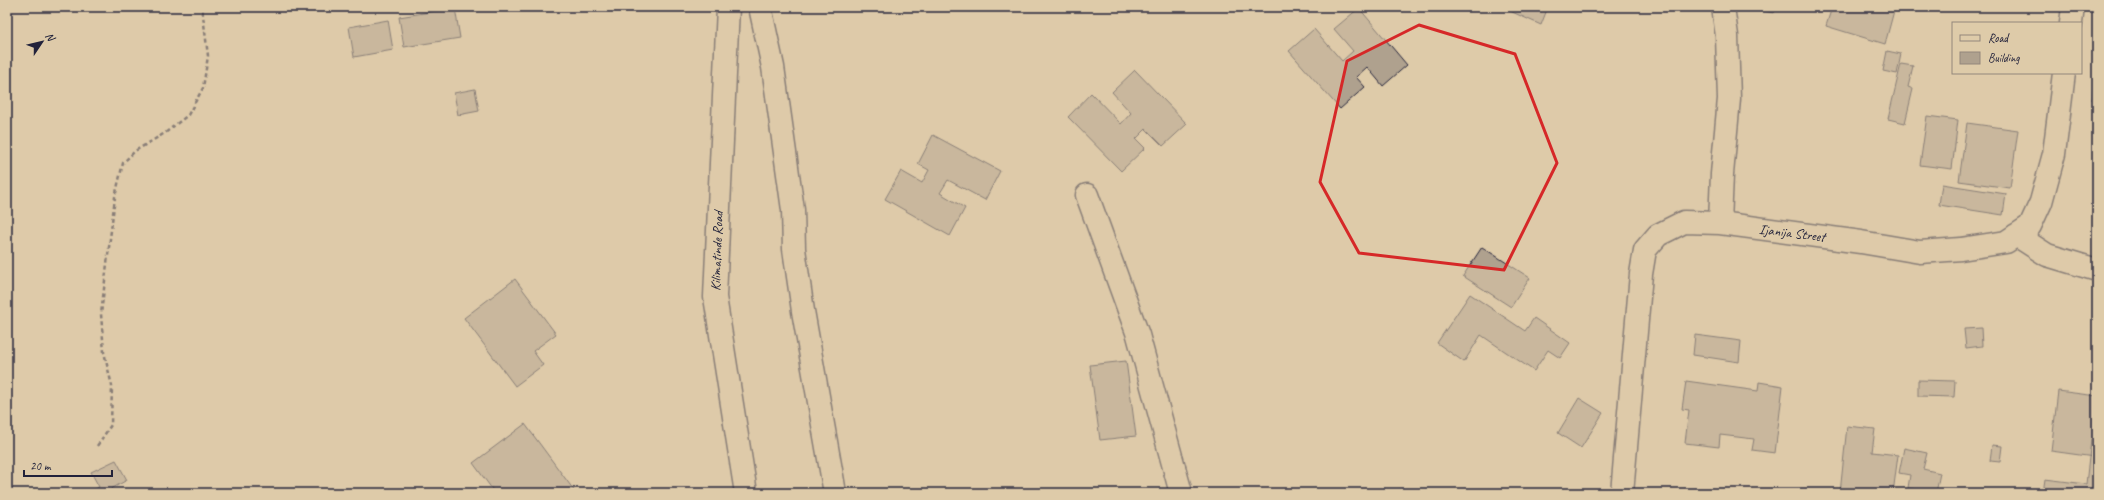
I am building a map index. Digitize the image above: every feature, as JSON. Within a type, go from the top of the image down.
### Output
[{"type":"street","name":"Kilimatinde Road","points":[[728,7],[715,296],[746,493]]},
{"type":"street","points":[[760,7],[774,74],[793,210],[794,249],[803,311],[835,493]]},
{"type":"street","points":[[1720,223],[1722,174],[1729,99],[1727,36],[1723,7]]},
{"type":"street","points":[[2071,22],[2073,7]]},
{"type":"street","name":"Ijanija Street","points":[[1622,493],[1641,274],[1645,250],[1658,235],[1684,222],[1720,223],[1861,242],[1920,252],[1961,249],[2006,242],[2030,226],[2040,202],[2054,154],[2064,74]]},
{"type":"street","points":[[1087,194],[1138,335],[1181,493]]},
{"type":"street","points":[[2016,235],[2047,255],[2097,270]]},
{"type":"path","points":[[97,446],[111,425],[112,386],[104,352],[101,314],[115,197],[123,163],[135,151],[165,133],[188,115],[203,88],[208,56],[202,7]]},
{"type":"highlighted area","points":[[1419,25],[1515,54],[1557,163],[1504,270],[1359,253],[1320,182],[1347,61]]},
{"type":"building","points":[[1501,7],[1548,7],[1541,25]]},
{"type":"building","points":[[1752,7],[1776,7],[1774,13],[1752,9]]},
{"type":"building","points":[[1832,7],[1895,7],[1885,44],[1826,26]]},
{"type":"building","points":[[455,8],[460,38],[404,47],[399,17]]},
{"type":"building","points":[[1359,8],[1407,65],[1383,86],[1367,67],[1356,77],[1365,87],[1340,109],[1289,51],[1314,29],[1342,61],[1353,51],[1334,29]]},
{"type":"building","points":[[388,20],[393,50],[354,57],[349,27]]},
{"type":"building","points":[[1887,51],[1901,54],[1897,74],[1883,71]]},
{"type":"building","points":[[2097,60],[2097,101],[2092,100]]},
{"type":"building","points":[[1901,64],[1913,66],[1908,87],[1913,89],[1905,123],[1888,119]]},
{"type":"building","points":[[1135,70],[1187,124],[1163,146],[1146,129],[1136,139],[1145,148],[1121,171],[1068,117],[1091,93],[1121,124],[1131,113],[1112,92]]},
{"type":"building","points":[[475,89],[479,111],[458,115],[454,93]]},
{"type":"building","points":[[1927,116],[1958,120],[1952,169],[1920,165]]},
{"type":"building","points":[[1967,123],[2018,130],[2010,188],[1959,181]]},
{"type":"building","points":[[933,135],[1000,171],[985,200],[948,180],[940,193],[965,208],[950,236],[885,199],[901,171],[922,183],[929,170],[918,164]]},
{"type":"building","points":[[1942,184],[2006,194],[2003,215],[1939,205]]},
{"type":"building","points":[[1482,247],[1530,278],[1511,307],[1463,276]]},
{"type":"building","points":[[515,279],[556,334],[533,351],[543,365],[515,386],[464,318]]},
{"type":"building","points":[[1470,294],[1525,331],[1534,318],[1570,343],[1560,358],[1548,350],[1534,371],[1481,335],[1464,362],[1437,343]]},
{"type":"building","points":[[1981,328],[1982,346],[1966,348],[1964,329]]},
{"type":"building","points":[[1695,335],[1741,341],[1739,362],[1693,355]]},
{"type":"building","points":[[1126,361],[1136,436],[1100,440],[1090,365]]},
{"type":"building","points":[[1918,380],[1955,381],[1954,397],[1918,396]]},
{"type":"building","points":[[1686,381],[1758,391],[1759,382],[1783,386],[1775,453],[1752,450],[1754,439],[1720,435],[1719,447],[1685,443],[1689,410],[1682,409]]},
{"type":"building","points":[[2058,391],[2097,396],[2097,433],[2094,457],[2051,451]]},
{"type":"building","points":[[1579,398],[1603,413],[1581,448],[1558,433]]},
{"type":"building","points":[[525,424],[576,493],[495,493],[473,463]]},
{"type":"building","points":[[1847,426],[1875,429],[1872,452],[1898,455],[1893,493],[1840,493]]},
{"type":"building","points":[[2091,440],[2097,441],[2097,493],[2043,493],[2045,479],[2086,484]]},
{"type":"building","points":[[1992,445],[2002,446],[2000,462],[1990,461]]},
{"type":"building","points":[[1904,448],[1927,453],[1923,469],[1940,473],[1936,493],[1908,488],[1910,475],[1899,473]]},
{"type":"building","points":[[116,460],[127,480],[111,489],[113,493],[88,493],[99,487],[91,472]]},
{"type":"building","points":[[78,489],[81,493],[70,493]]},
{"type":"building","points":[[1401,489],[1402,493],[1374,493]]}]
